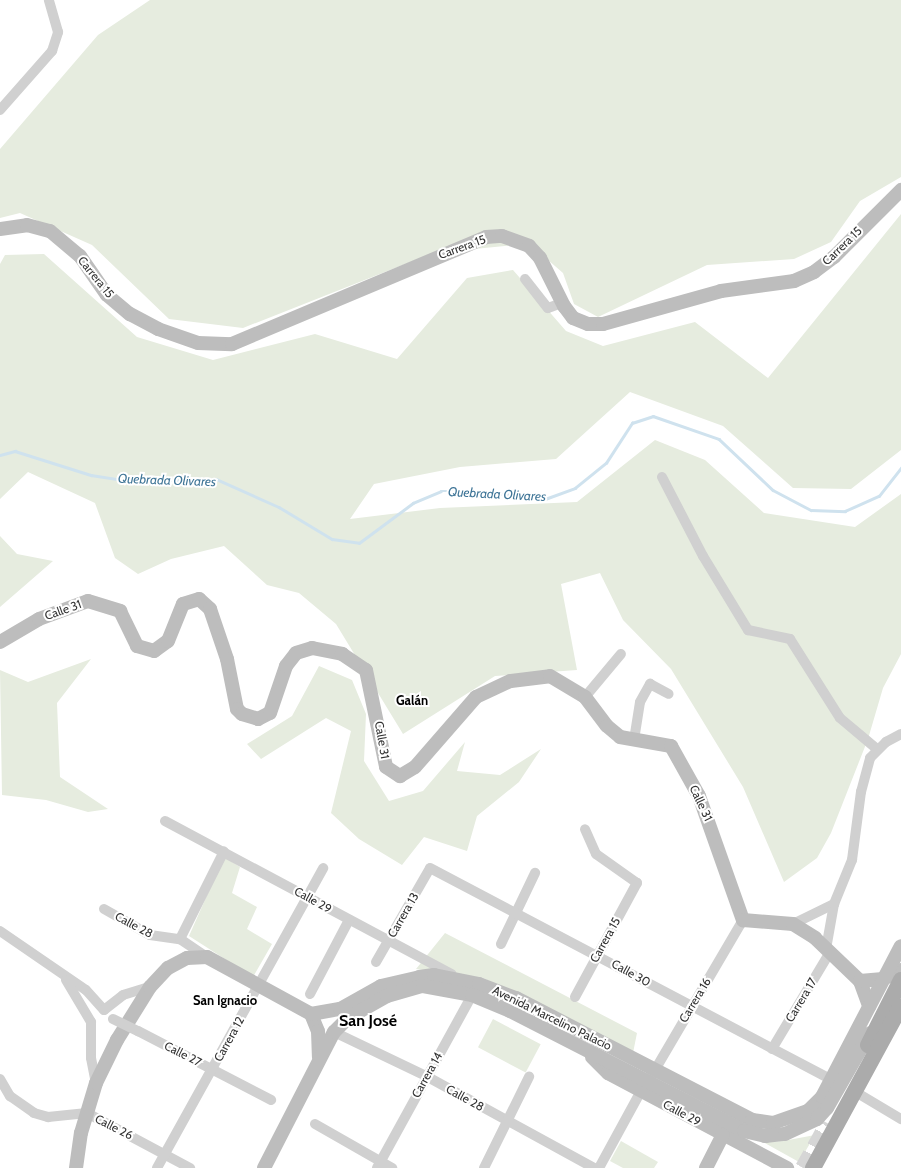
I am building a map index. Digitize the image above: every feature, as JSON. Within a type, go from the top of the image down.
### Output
[{"type":"main road","name":"Carrera 15","points":[[0,229],[27,225],[50,231],[80,256],[107,295],[130,314],[158,329],[198,343],[232,344],[486,237],[502,236],[529,246],[540,258],[562,303],[574,318],[603,324],[721,290],[794,281],[814,272],[834,257],[901,190]]},
{"type":"main road","name":"Calle 31","points":[[0,642],[39,619],[88,601],[120,611],[137,646],[154,651],[168,641],[183,604],[200,600],[210,609],[227,659],[237,709],[242,714],[258,719],[270,713],[286,666],[296,653],[312,648],[342,654],[366,670],[386,767],[400,776],[415,767],[476,697],[496,686],[550,676],[585,697],[606,726],[620,737],[671,746],[699,796],[743,920]]},
{"type":"main road","points":[[743,920],[793,924],[828,951],[860,981],[869,1006]]},
{"type":"main road","name":"Avenida Marcelino Palacio","points":[[264,1166],[317,1068],[334,1032],[348,1018],[386,996],[423,986],[476,990],[516,998],[648,1081],[752,1120],[773,1123],[808,1111],[822,1097],[901,946]]},
{"type":"main road","points":[[76,1168],[87,1113],[96,1083],[150,987],[174,965],[187,958],[206,957],[259,984],[311,1014],[318,1031],[317,1068]]},
{"type":"main road","points":[[860,981],[883,979],[901,970]]},
{"type":"main road","name":"Avenida Marcelino Palacio","points":[[311,1014],[340,1009],[381,986],[405,979],[434,975],[461,979],[476,990],[584,1049],[744,1131],[773,1136],[804,1127],[828,1108],[901,979]]},
{"type":"main road","name":"Avenida Marcelino Palacio","points":[[828,1123],[901,979]]},
{"type":"main road","points":[[813,1168],[900,1009]]},
{"type":"main road","name":"Calle 29","points":[[648,1081],[724,1135],[787,1168]]},
{"type":"main road","points":[[706,1168],[724,1135]]},
{"type":"street","points":[[0,110],[52,51],[58,32],[49,0]]},
{"type":"street","points":[[525,280],[548,308],[562,303]]},
{"type":"street","points":[[662,477],[703,556],[748,630],[790,639],[840,718],[877,748]]},
{"type":"street","points":[[585,697],[621,654]]},
{"type":"street","points":[[634,740],[640,702],[650,684],[668,694]]},
{"type":"street","points":[[828,951],[834,904],[852,860],[861,792],[870,758],[877,748],[901,734]]},
{"type":"street","name":"Calle 29","points":[[165,821],[224,851],[387,942],[461,979]]},
{"type":"street","name":"Carrera 15","points":[[575,997],[596,954],[637,883],[596,854],[585,829]]},
{"type":"street","points":[[180,939],[224,851]]},
{"type":"street","name":"Carrera 12","points":[[157,1168],[213,1070],[306,896],[323,868]]},
{"type":"street","name":"Calle 30","points":[[430,868],[831,1079]]},
{"type":"street","name":"Carrera 13","points":[[376,962],[430,868]]},
{"type":"street","points":[[501,944],[535,873]]},
{"type":"street","points":[[793,924],[834,904]]},
{"type":"street","name":"Calle 28","points":[[104,909],[150,935],[180,939],[206,957]]},
{"type":"street","points":[[310,994],[349,920]]},
{"type":"street","name":"Carrera 16","points":[[599,1168],[648,1081],[743,920]]},
{"type":"street","points":[[0,931],[62,975],[86,990],[104,1010],[122,995],[150,987]]},
{"type":"street","name":"Carrera 17","points":[[772,1049],[828,951]]},
{"type":"street","points":[[62,975],[91,1022],[91,1058],[96,1083]]},
{"type":"street","name":"Carrera 14","points":[[378,1165],[426,1076],[476,990]]},
{"type":"street","name":"Calle 27","points":[[113,1019],[271,1100]]},
{"type":"street","name":"Calle 28","points":[[334,1032],[426,1076],[594,1168]]},
{"type":"street","points":[[484,1168],[529,1076]]},
{"type":"street","name":"Calle 26","points":[[0,1079],[10,1096],[34,1113],[48,1117],[87,1113],[190,1168]]},
{"type":"street","points":[[854,1092],[901,1119]]},
{"type":"street","points":[[314,1124],[378,1165],[392,1168]]},
{"type":"shaded area","points":[[150,0],[901,0],[901,177],[860,201],[831,242],[794,259],[707,265],[598,317],[574,304],[563,273],[540,253],[515,245],[433,253],[243,328],[169,319],[92,245],[20,213],[0,218],[0,149],[98,35]]},
{"type":"shaded area","points":[[901,214],[901,450],[851,489],[793,488],[723,426],[630,392],[556,459],[460,467],[374,484],[350,519],[440,508],[577,502],[655,440],[705,460],[764,513],[855,527],[901,494],[901,654],[883,688],[868,739],[831,833],[817,858],[784,882],[743,787],[671,669],[623,620],[600,573],[561,584],[577,670],[495,676],[403,734],[336,624],[299,593],[267,585],[224,546],[171,559],[138,574],[115,558],[95,503],[28,472],[0,499],[0,264],[5,255],[44,254],[137,337],[213,360],[315,334],[397,359],[467,278],[513,270],[566,331],[603,346],[695,322],[768,378]]},
{"type":"shaded area","points":[[0,536],[17,554],[53,561],[0,607]]},
{"type":"shaded area","points":[[91,659],[57,703],[60,777],[108,809],[88,812],[46,800],[2,795],[0,670],[28,682]]},
{"type":"shaded area","points":[[319,666],[352,680],[366,714],[364,761],[389,801],[423,791],[465,742],[457,771],[500,775],[541,749],[519,782],[477,816],[467,851],[424,837],[402,865],[359,839],[331,813],[351,731],[326,718],[261,759],[247,744],[292,716]]},
{"type":"shaded area","points":[[224,857],[240,867],[232,893],[257,907],[247,929],[272,944],[253,977],[189,936]]},
{"type":"shaded area","points":[[445,933],[637,1033],[633,1053],[483,978],[416,969]]},
{"type":"shaded area","points":[[493,1019],[541,1044],[526,1073],[478,1047]]},
{"type":"shaded area","points":[[815,1135],[799,1162],[763,1142],[783,1141]]},
{"type":"shaded area","points":[[621,1141],[658,1162],[654,1168],[623,1168],[610,1161]]},
{"type":"waterway","name":"Quebrada Olivares","points":[[0,455],[15,451],[91,475],[136,482],[216,479],[279,507],[332,539],[359,543],[413,503],[441,491],[478,491],[545,499],[575,488],[606,463],[632,423],[653,416],[719,439],[773,490],[811,510],[845,511],[879,496],[901,468]]},
{"type":"tunnel","points":[[803,1168],[828,1123]]},
{"type":"district","name":"Galán","points":[[412,700]]},
{"type":"district","name":"San Ignacio","points":[[225,1000]]},
{"type":"district","name":"San José","points":[[368,1021]]}]
